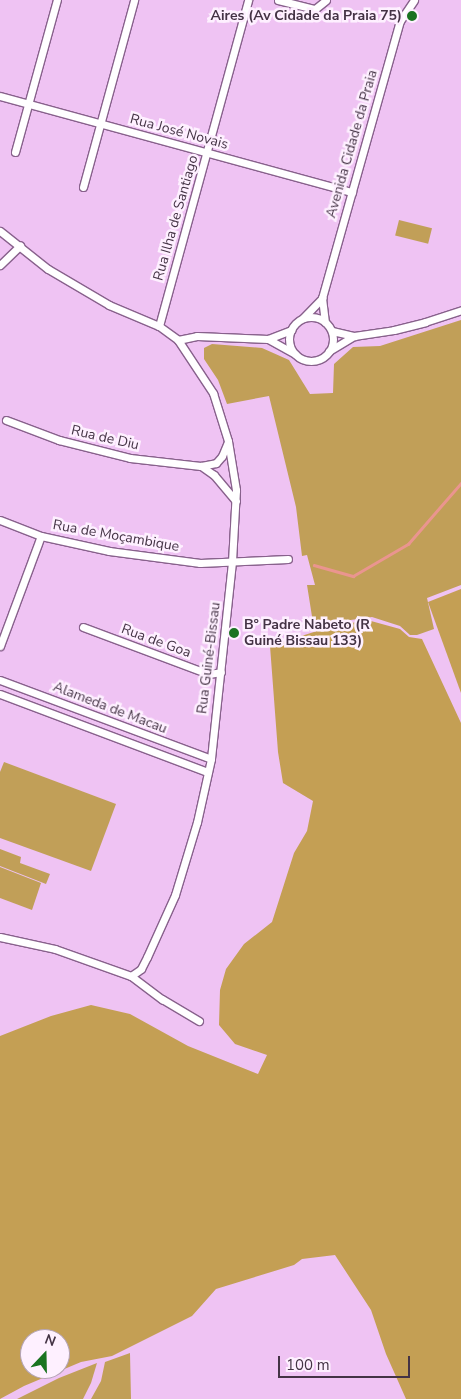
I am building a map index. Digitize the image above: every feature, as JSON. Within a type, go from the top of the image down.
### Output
[{"type":"street","points":[[15,152],[56,0]]},
{"type":"street","points":[[83,187],[134,0]]},
{"type":"street","name":"Rua Ilha de Santiago","points":[[159,326],[248,0]]},
{"type":"street","points":[[278,0],[315,9],[326,0]]},
{"type":"street","name":"Avenida Cidade da Praia","points":[[325,322],[322,298],[400,20],[414,0]]},
{"type":"street","name":"Rua José Novais","points":[[0,96],[352,192]]},
{"type":"street","name":"Rua Guiné-Bissau","points":[[0,231],[48,269],[109,305],[159,326],[178,340],[213,392],[228,442],[236,501],[232,562],[211,760],[197,822],[175,895],[147,957],[140,969],[131,976]]},
{"type":"street","points":[[0,265],[20,246]]},
{"type":"street","name":"Avenida Cidade da Praia","points":[[303,318],[322,298]]},
{"type":"street","points":[[268,339],[311,361],[319,359],[354,336],[425,322],[461,310]]},
{"type":"street","points":[[178,340],[197,336],[268,339],[291,330],[303,318],[312,317],[325,322],[332,331],[333,339],[329,351]]},
{"type":"street","points":[[291,330],[289,338],[295,354]]},
{"type":"street","points":[[332,331],[354,336]]},
{"type":"street","name":"Rua de Diu","points":[[6,420],[59,440],[130,458],[201,466]]},
{"type":"street","points":[[201,466],[216,463],[222,456],[228,442]]},
{"type":"street","points":[[201,466],[214,475],[236,501]]},
{"type":"street","name":"Rua de Moçambique","points":[[0,520],[41,536],[109,551],[200,562],[288,559]]},
{"type":"street","points":[[0,646],[41,536]]},
{"type":"street","name":"Rua de Goa","points":[[83,627],[209,674],[221,672]]},
{"type":"street","name":"Alameda de Macau","points":[[0,680],[211,760]]},
{"type":"street","name":"Alameda de Macau","points":[[0,694],[208,772]]},
{"type":"street","points":[[0,937],[54,949],[131,976],[162,999],[199,1021]]},
{"type":"shaded area","points":[[399,220],[432,228],[428,244],[395,236]]},
{"type":"shaded area","points":[[461,320],[461,585],[427,598],[434,629],[417,635],[410,635],[400,626],[372,617],[336,622],[314,629],[307,585],[315,585],[307,555],[302,556],[296,507],[269,396],[227,404],[218,380],[204,359],[204,348],[212,344],[262,348],[289,360],[310,394],[333,393],[334,364],[353,347],[380,346]]},
{"type":"shaded area","points":[[461,589],[461,693],[428,602]]},
{"type":"shaded area","points":[[371,621],[400,629],[409,637],[422,639],[461,723],[461,1399],[406,1399],[386,1354],[371,1310],[335,1255],[302,1259],[294,1265],[216,1289],[192,1316],[112,1356],[81,1362],[70,1367],[70,1329],[20,1329],[20,1379],[41,1379],[0,1399],[0,1036],[51,1016],[91,1005],[130,1014],[188,1046],[258,1074],[267,1055],[235,1044],[219,1025],[220,990],[226,969],[244,944],[272,922],[294,853],[307,831],[313,801],[283,783],[278,752],[270,646],[339,624]]},
{"type":"shaded area","points":[[4,762],[116,804],[91,871],[0,838],[0,772]]},
{"type":"shaded area","points":[[0,849],[21,857],[20,863],[50,874],[46,884],[0,866]]},
{"type":"shaded area","points":[[0,867],[41,883],[32,910],[0,898]]},
{"type":"shaded area","points":[[130,1353],[131,1399],[91,1399],[101,1381],[105,1362]]},
{"type":"shaded area","points":[[97,1363],[91,1383],[83,1399],[17,1399],[57,1379],[70,1379],[70,1374]]},
{"type":"waterway","points":[[314,565],[353,576],[408,544],[461,483]]},
{"type":"place","name":"Aires (Av Cidade da Praia 75)","points":[[412,16]]},
{"type":"place","name":"Bº Padre Nabeto (R Guiné Bissau 133)","points":[[234,633]]}]
